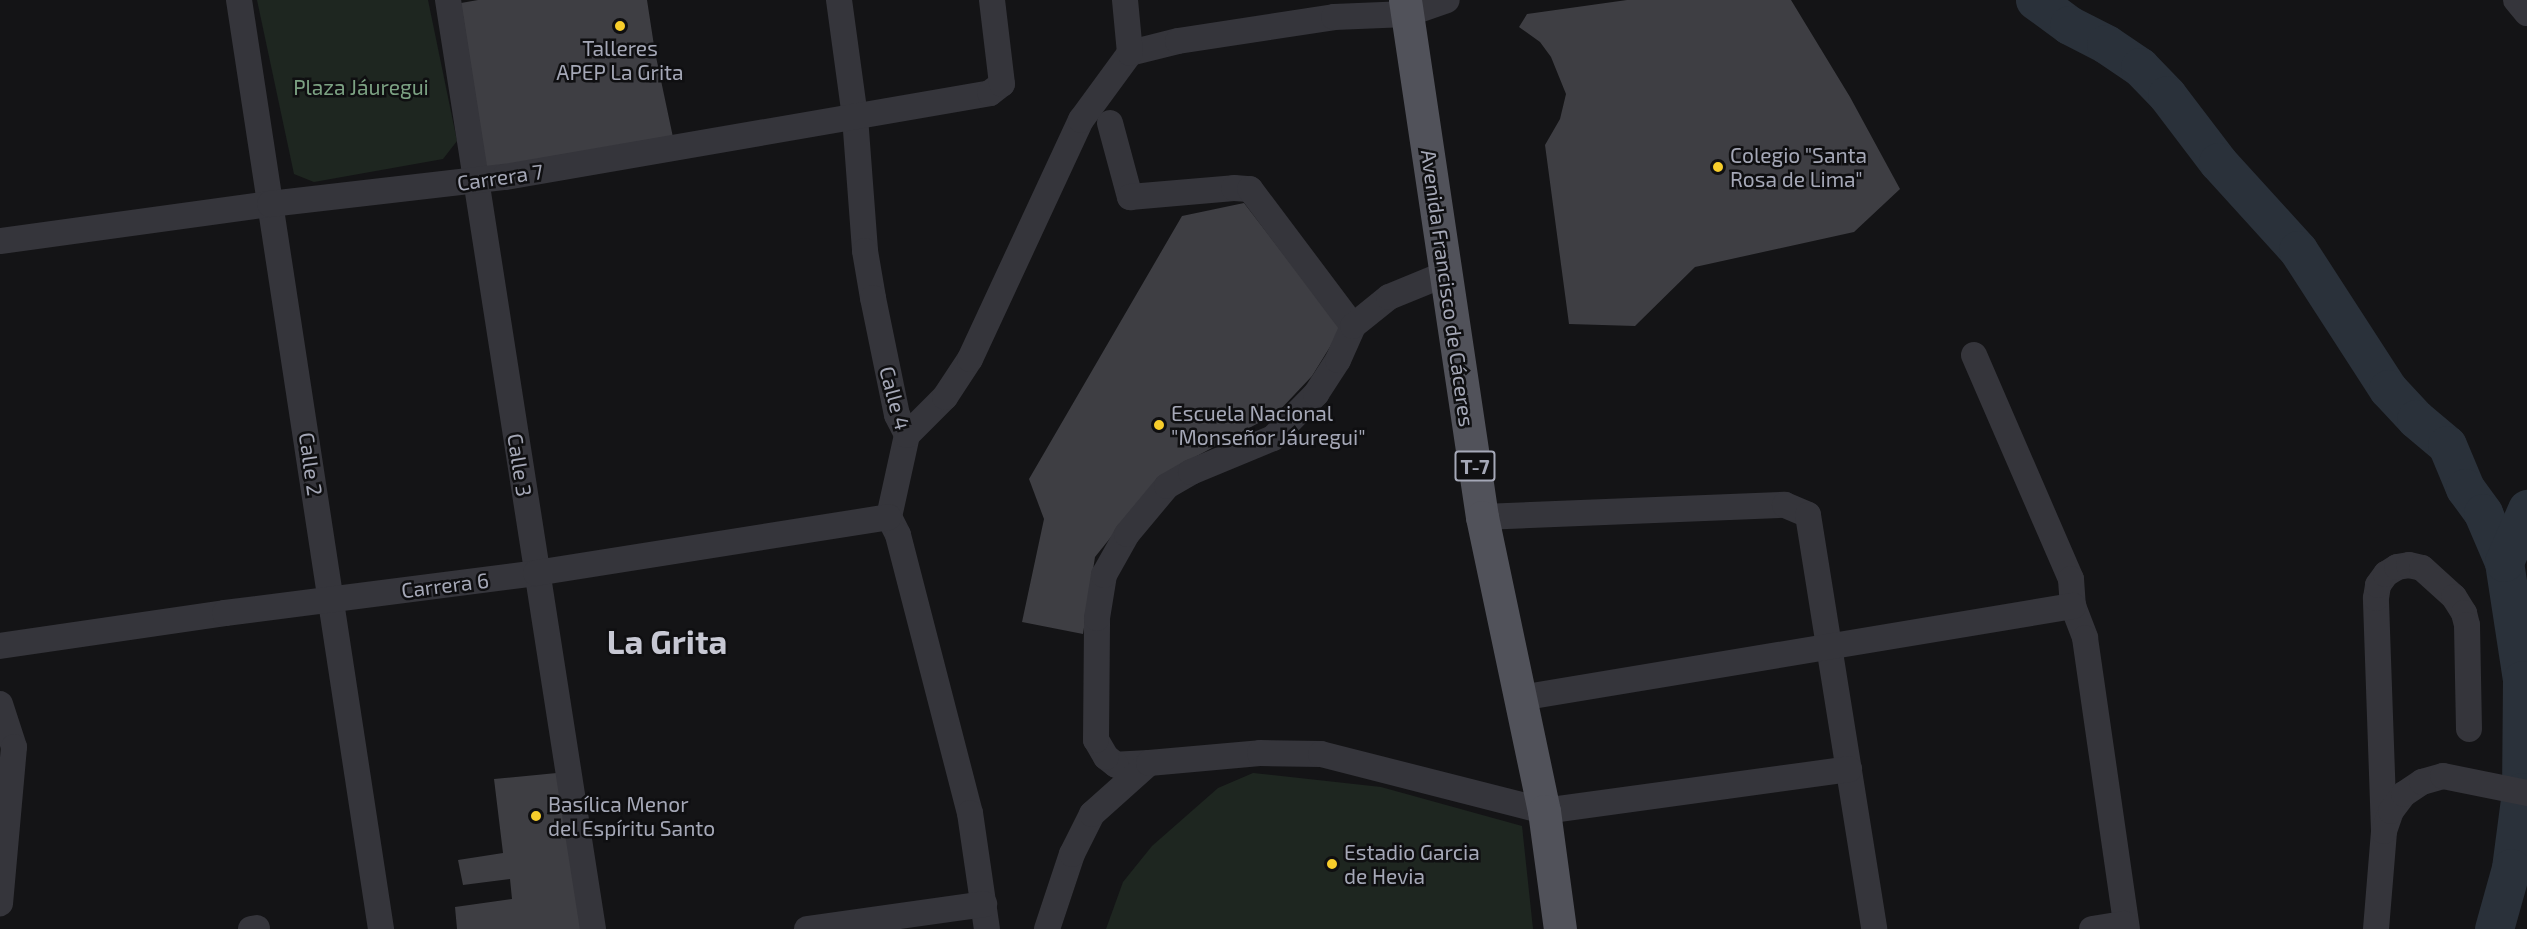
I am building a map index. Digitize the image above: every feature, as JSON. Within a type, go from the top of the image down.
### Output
[{"type":"main road","name":"Avenida Francisco de Cáceres","points":[[1406,7],[1482,517],[1544,811],[1560,929]]},
{"type":"street","name":"Calle 2","points":[[239,0],[381,929]]},
{"type":"street","name":"Calle 3","points":[[448,0],[593,929]]},
{"type":"street","name":"Calle 4","points":[[839,0],[855,117],[865,251],[897,415],[907,435],[889,517]]},
{"type":"street","name":"Carrera 7","points":[[0,241],[270,204],[477,181],[855,117],[997,90],[1002,84],[992,0]]},
{"type":"street","points":[[907,435],[945,397],[970,358],[1081,120],[1130,52],[1125,0]]},
{"type":"street","points":[[1130,52],[1178,41],[1447,0]]},
{"type":"street","points":[[2516,0],[2527,13]]},
{"type":"street","points":[[1110,123],[1130,197],[1234,188],[1250,189],[1353,326]]},
{"type":"street","points":[[1445,274],[1389,297],[1353,326],[1338,360],[1316,394],[1273,438],[1191,472],[1167,486],[1127,534],[1104,575],[1097,618],[1096,740],[1106,757],[1116,765],[1260,753],[1321,754],[1544,811],[1849,769]]},
{"type":"street","points":[[1974,356],[2071,579],[2073,606],[2085,638],[2126,926],[2092,929]]},
{"type":"street","points":[[1482,517],[1785,505],[1808,515],[1875,929]]},
{"type":"street","points":[[807,929],[986,916],[970,813],[898,535],[889,517]]},
{"type":"street","name":"Carrera 6","points":[[0,646],[536,573],[889,517]]},
{"type":"street","points":[[2376,929],[2384,831],[2376,598],[2378,585],[2385,574],[2397,567],[2409,565],[2422,568],[2431,574],[2454,597],[2464,613],[2467,625],[2469,729]]},
{"type":"street","points":[[1520,698],[2073,606]]},
{"type":"street","points":[[0,704],[14,747],[0,903]]},
{"type":"street","points":[[1047,929],[1072,854],[1092,814],[1149,763]]},
{"type":"street","points":[[2384,831],[2395,804],[2422,782],[2443,776],[2527,793]]},
{"type":"green space","name":"Plaza Jáuregui","points":[[257,0],[428,0],[457,141],[443,159],[314,182],[294,174]]},
{"type":"green space","name":"Estadio Garcia de Hevia","points":[[1253,773],[1381,787],[1522,826],[1533,929],[1106,929],[1123,882],[1152,846],[1218,788]]},
{"type":"building","points":[[478,0],[647,0],[655,52],[674,142],[487,171],[461,3]]},
{"type":"building","name":"Colegio \"Santa Rosa de Lima\"","points":[[1627,0],[1791,0],[1850,97],[1900,189],[1854,232],[1695,267],[1635,326],[1569,324],[1545,145],[1560,119],[1566,94],[1551,57],[1540,42],[1519,27],[1527,14]]},
{"type":"building","name":"Escuela Nacional \"Monseñor Jáuregui\"","points":[[1244,203],[1341,329],[1312,376],[1277,413],[1195,457],[1123,522],[1095,557],[1083,634],[1022,622],[1044,519],[1029,479],[1182,216]]},
{"type":"building","name":"Basílica Menor del Espíritu Santo","points":[[567,772],[593,929],[457,929],[455,907],[512,899],[510,879],[463,885],[458,860],[503,853],[494,779]]},
{"type":"waterway","points":[[2035,0],[2069,25],[2106,44],[2140,67],[2167,95],[2218,162],[2298,250],[2388,389],[2416,419],[2447,445],[2465,488],[2483,513],[2504,562],[2522,680],[2521,792],[2511,868],[2494,929]]},
{"type":"waterway","points":[[2504,562],[2527,509]]},
{"type":"place","name":"Talleres APEP La Grita","points":[[620,26]]},
{"type":"place","name":"Colegio \"Santa Rosa de Lima\"","points":[[1718,167]]},
{"type":"place","name":"Escuela Nacional \"Monseñor Jáuregui\"","points":[[1159,425]]},
{"type":"place","name":"Basílica Menor del Espíritu Santo","points":[[536,816]]},
{"type":"place","name":"Estadio Garcia de Hevia","points":[[1332,864]]},
{"type":"district","name":"La Grita","points":[[667,642]]}]
